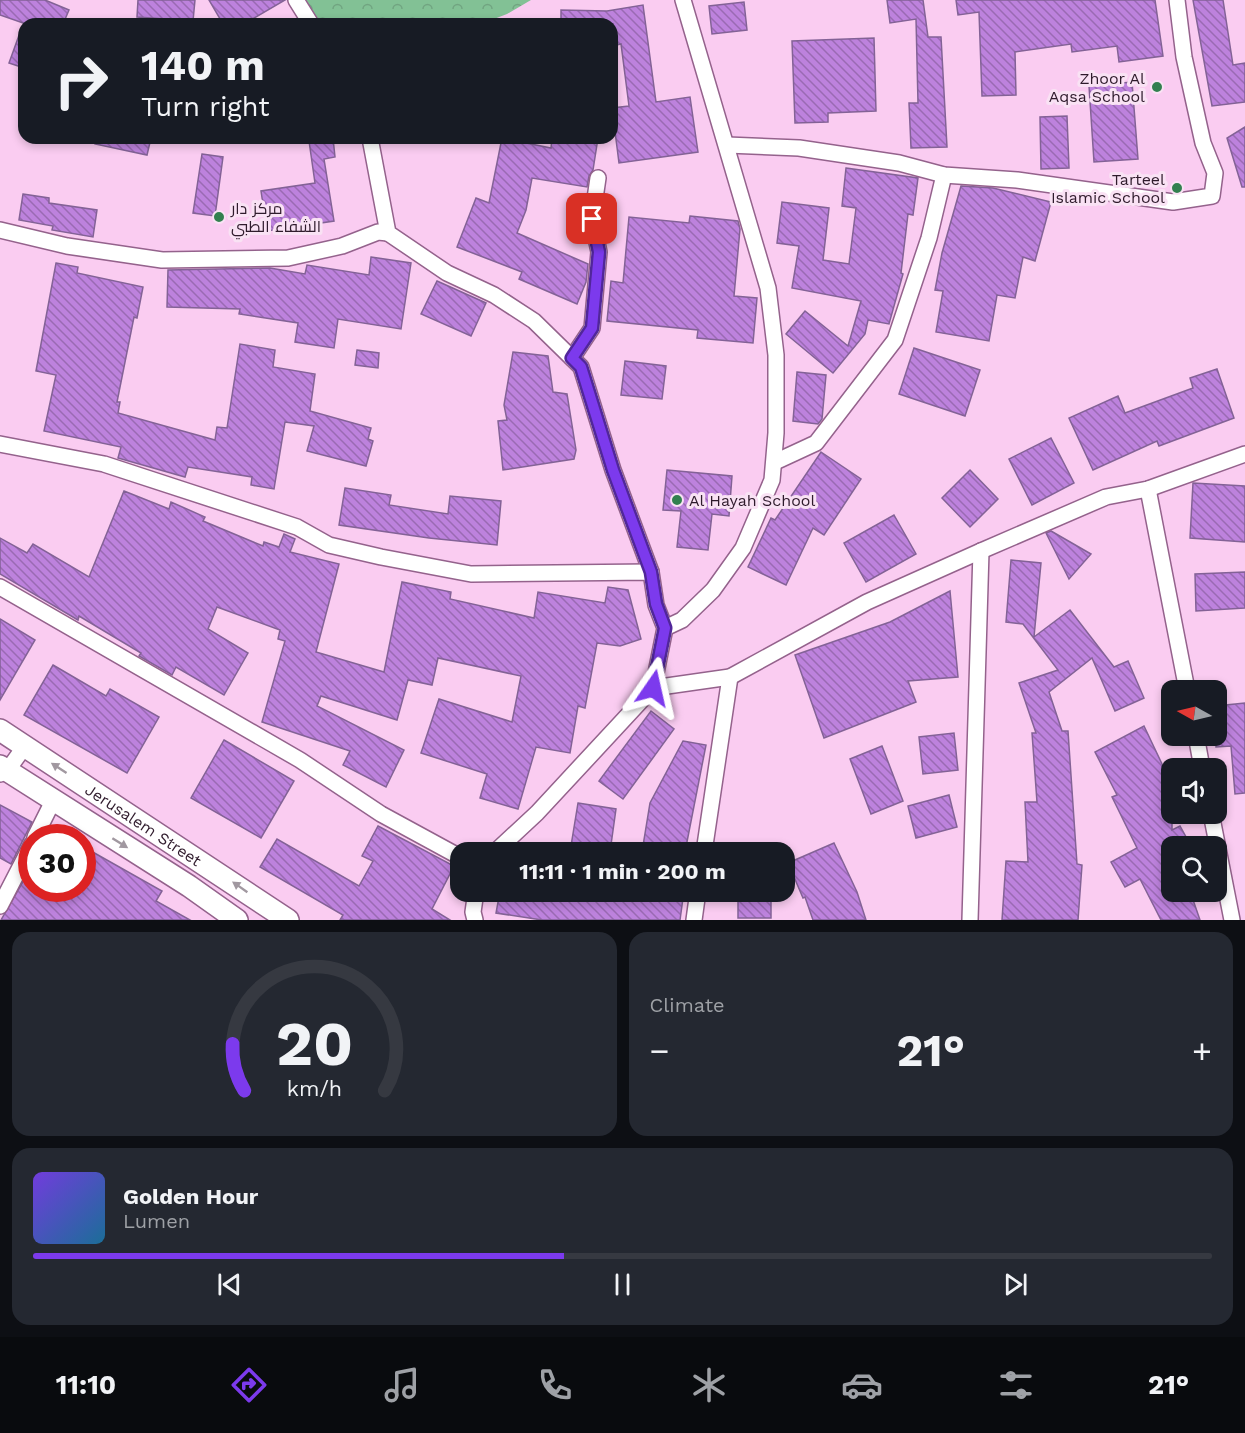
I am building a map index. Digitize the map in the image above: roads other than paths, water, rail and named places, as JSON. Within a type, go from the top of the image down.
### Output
[{"type":"main road","name":"Jerusalem Street","points":[[0,730],[288,920]]},
{"type":"main road","name":"Jerusalem Street","points":[[2,770],[189,886],[237,920]]},
{"type":"street","points":[[296,0],[307,18]]},
{"type":"street","points":[[665,628],[682,620],[713,590],[742,548],[772,480],[775,462],[776,355],[768,288],[682,0]]},
{"type":"street","points":[[727,145],[799,148],[899,164],[944,175],[1017,180],[1173,202],[1212,196],[1215,173],[1203,143],[1184,57],[1177,0]]},
{"type":"street","points":[[371,144],[388,233]]},
{"type":"street","points":[[775,462],[816,443],[895,340],[929,238],[944,175]]},
{"type":"street","points":[[572,358],[592,328],[599,252],[592,219],[598,178]]},
{"type":"street","points":[[0,230],[67,246],[162,260],[288,258],[342,246],[378,232],[388,233],[447,273],[494,295],[534,321],[581,367],[613,470],[651,572],[656,604],[665,628],[653,688],[537,813],[506,842]]},
{"type":"street","points":[[0,444],[104,464],[297,527],[329,546],[381,557],[471,574],[651,572]]},
{"type":"street","points":[[653,688],[730,677],[867,602],[981,551],[1106,497],[1148,489],[1245,454]]},
{"type":"street","points":[[1148,489],[1185,680]]},
{"type":"street","points":[[970,920],[981,551]]},
{"type":"street","points":[[0,587],[300,760],[381,814],[450,852]]},
{"type":"street","points":[[705,842],[730,677]]},
{"type":"street","points":[[2,770],[25,746]]},
{"type":"street","points":[[42,824],[53,801]]},
{"type":"street","points":[[1213,824],[1232,920]]},
{"type":"street","points":[[0,906],[18,871]]},
{"type":"street","points":[[474,902],[475,920]]},
{"type":"street","points":[[694,920],[696,902]]},
{"type":"place","name":"Zhoor Al Aqsa School","points":[[1157,87]]},
{"type":"place","name":"Tarteel Islamic School","points":[[1177,188]]},
{"type":"place","name":"مركز دار الشفاء الطبي","points":[[219,217]]},
{"type":"place","name":"Al Hayah School","points":[[677,500]]}]
